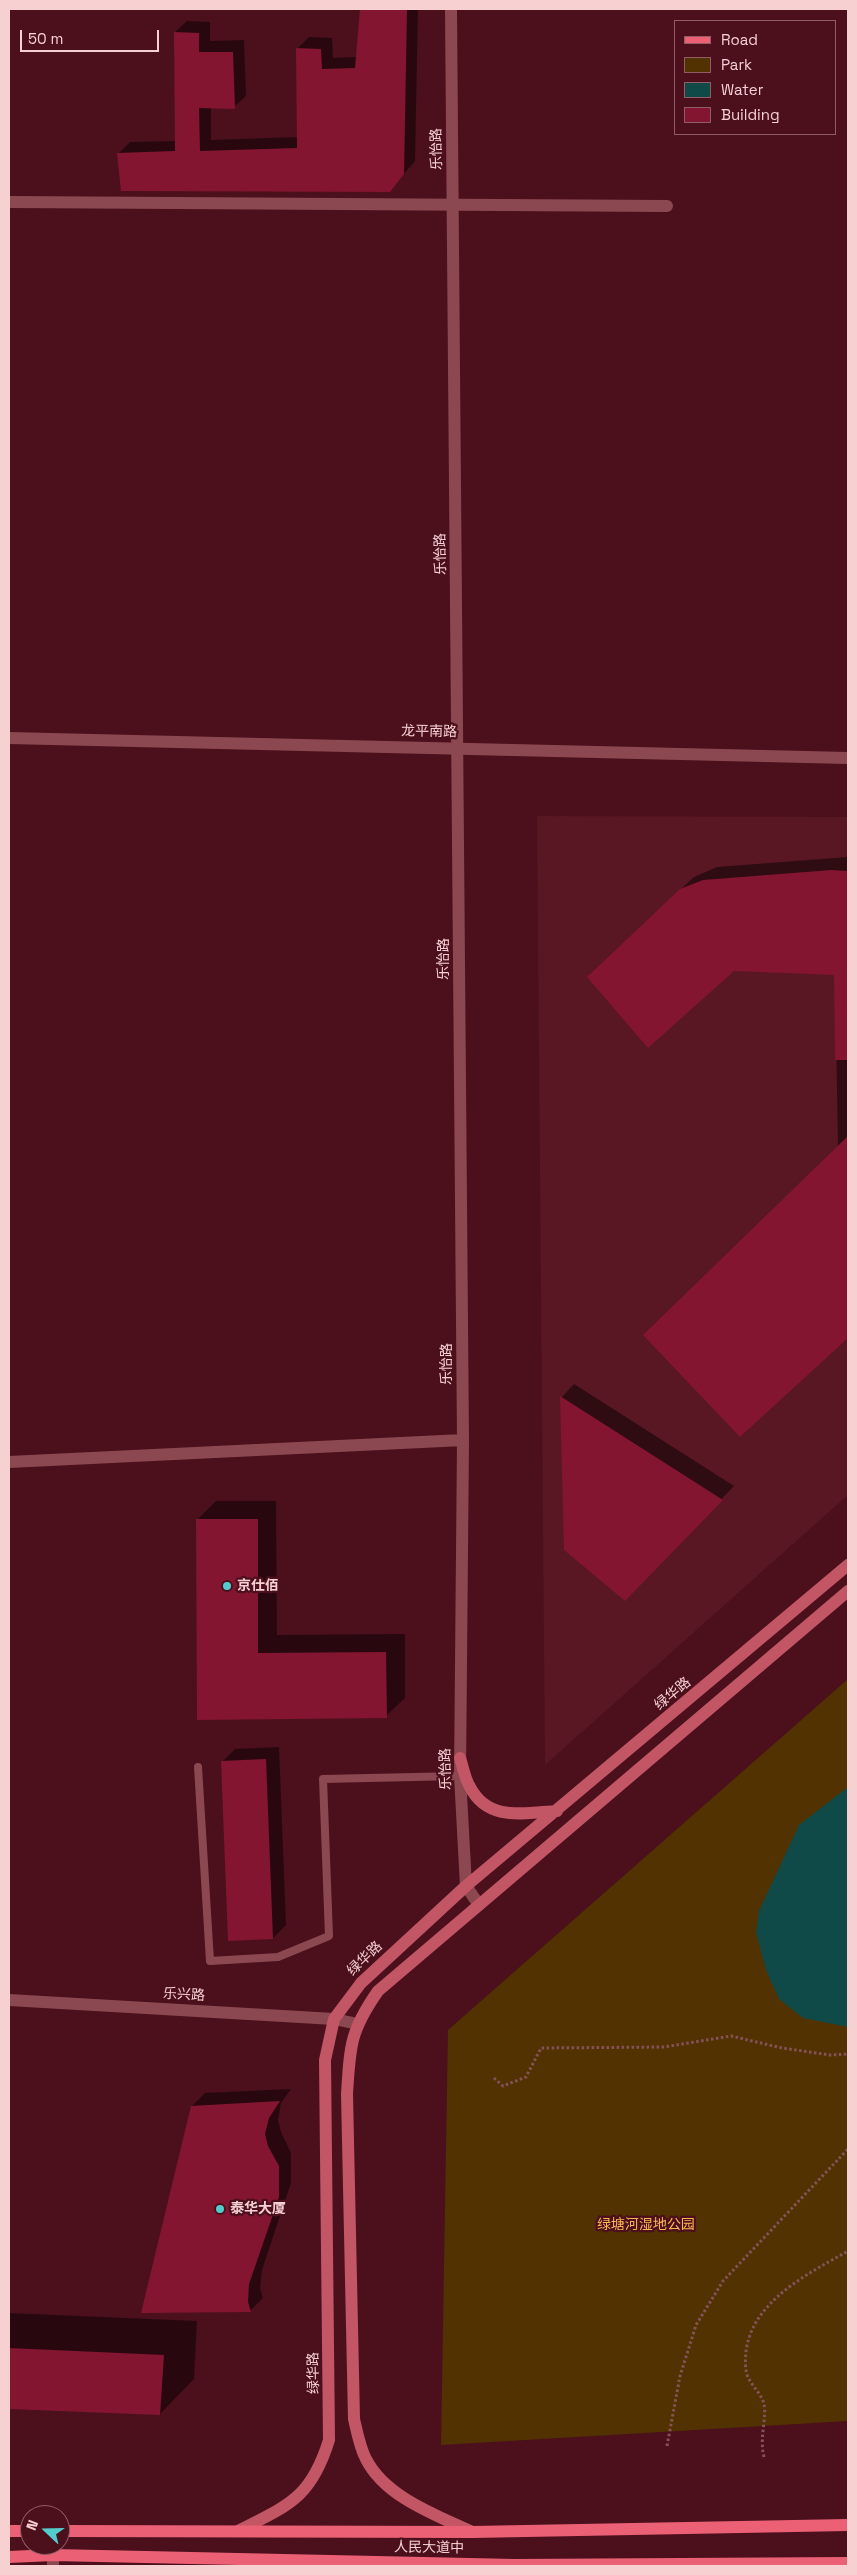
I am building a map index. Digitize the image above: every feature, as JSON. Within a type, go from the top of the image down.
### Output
[{"type":"main road","name":"绿华路","points":[[238,2531],[280,2510],[305,2490],[320,2467],[329,2440],[325,2060],[334,2018],[361,1983],[466,1886],[848,1565]]},
{"type":"main road","points":[[472,2532],[418,2506],[385,2484],[366,2460],[354,2419],[347,2094],[350,2044],[361,2016],[378,1991],[848,1591]]},
{"type":"main road","points":[[460,1758],[470,1787],[485,1807],[498,1812],[557,1811]]},
{"type":"main road","name":"人民大道中","points":[[70,2531],[472,2532],[848,2525]]},
{"type":"main road","name":"人民大道中","points":[[9,2557],[53,2561],[515,2565],[848,2563]]},
{"type":"street","name":"乐怡路","points":[[451,9],[463,1440],[460,1776],[466,1886]]},
{"type":"street","points":[[9,202],[667,206]]},
{"type":"street","name":"龙平南路","points":[[9,738],[848,758]]},
{"type":"street","points":[[9,1462],[463,1440]]},
{"type":"street","points":[[466,1886],[479,1905]]},
{"type":"street","name":"乐兴路","points":[[9,2000],[334,2018],[358,2024]]},
{"type":"lane","points":[[198,1767],[210,1961],[278,1957],[329,1936],[323,1779],[460,1776]]},
{"type":"path","points":[[494,2078],[503,2086],[526,2077],[541,2048],[664,2047],[731,2036],[782,2048],[830,2055],[848,2054]]},
{"type":"path","points":[[667,2446],[680,2376],[696,2325],[723,2281],[848,2149]]},
{"type":"path","points":[[764,2457],[760,2444],[764,2404],[746,2372],[749,2337],[759,2314],[796,2281],[848,2251]]},
{"type":"shaded area","points":[[537,816],[848,817],[848,1495],[545,1765]]},
{"type":"green space","name":"绿塘河湿地公园","points":[[848,1679],[848,2421],[441,2445],[448,2030]]},
{"type":"water","points":[[848,1787],[848,2027],[803,2018],[779,1999],[766,1970],[756,1932],[759,1911],[799,1825]]},
{"type":"building","points":[[360,9],[407,9],[404,174],[390,192],[121,191],[117,153],[175,151],[174,32],[199,33],[199,52],[233,52],[235,109],[199,108],[200,151],[297,148],[296,48],[321,49],[322,69],[355,68]]},
{"type":"building","points":[[831,870],[848,871],[848,1060],[835,1060],[834,975],[734,971],[648,1048],[587,977],[680,889],[703,880]]},
{"type":"building","points":[[848,1136],[848,1338],[740,1437],[643,1335]]},
{"type":"building","points":[[560,1396],[723,1500],[625,1601],[564,1550]]},
{"type":"building","name":"京仕佰","points":[[196,1519],[258,1519],[258,1653],[386,1652],[387,1718],[197,1720]]},
{"type":"building","points":[[266,1759],[273,1939],[228,1941],[221,1761]]},
{"type":"building","name":"泰华大厦","points":[[280,2101],[269,2118],[265,2134],[268,2146],[279,2166],[279,2197],[249,2284],[248,2302],[251,2312],[141,2313],[191,2106]]},
{"type":"building","points":[[9,2348],[164,2355],[160,2415],[9,2409]]},
{"type":"place","name":"京仕佰","points":[[227,1586]]},
{"type":"place","name":"泰华大厦","points":[[220,2209]]}]
